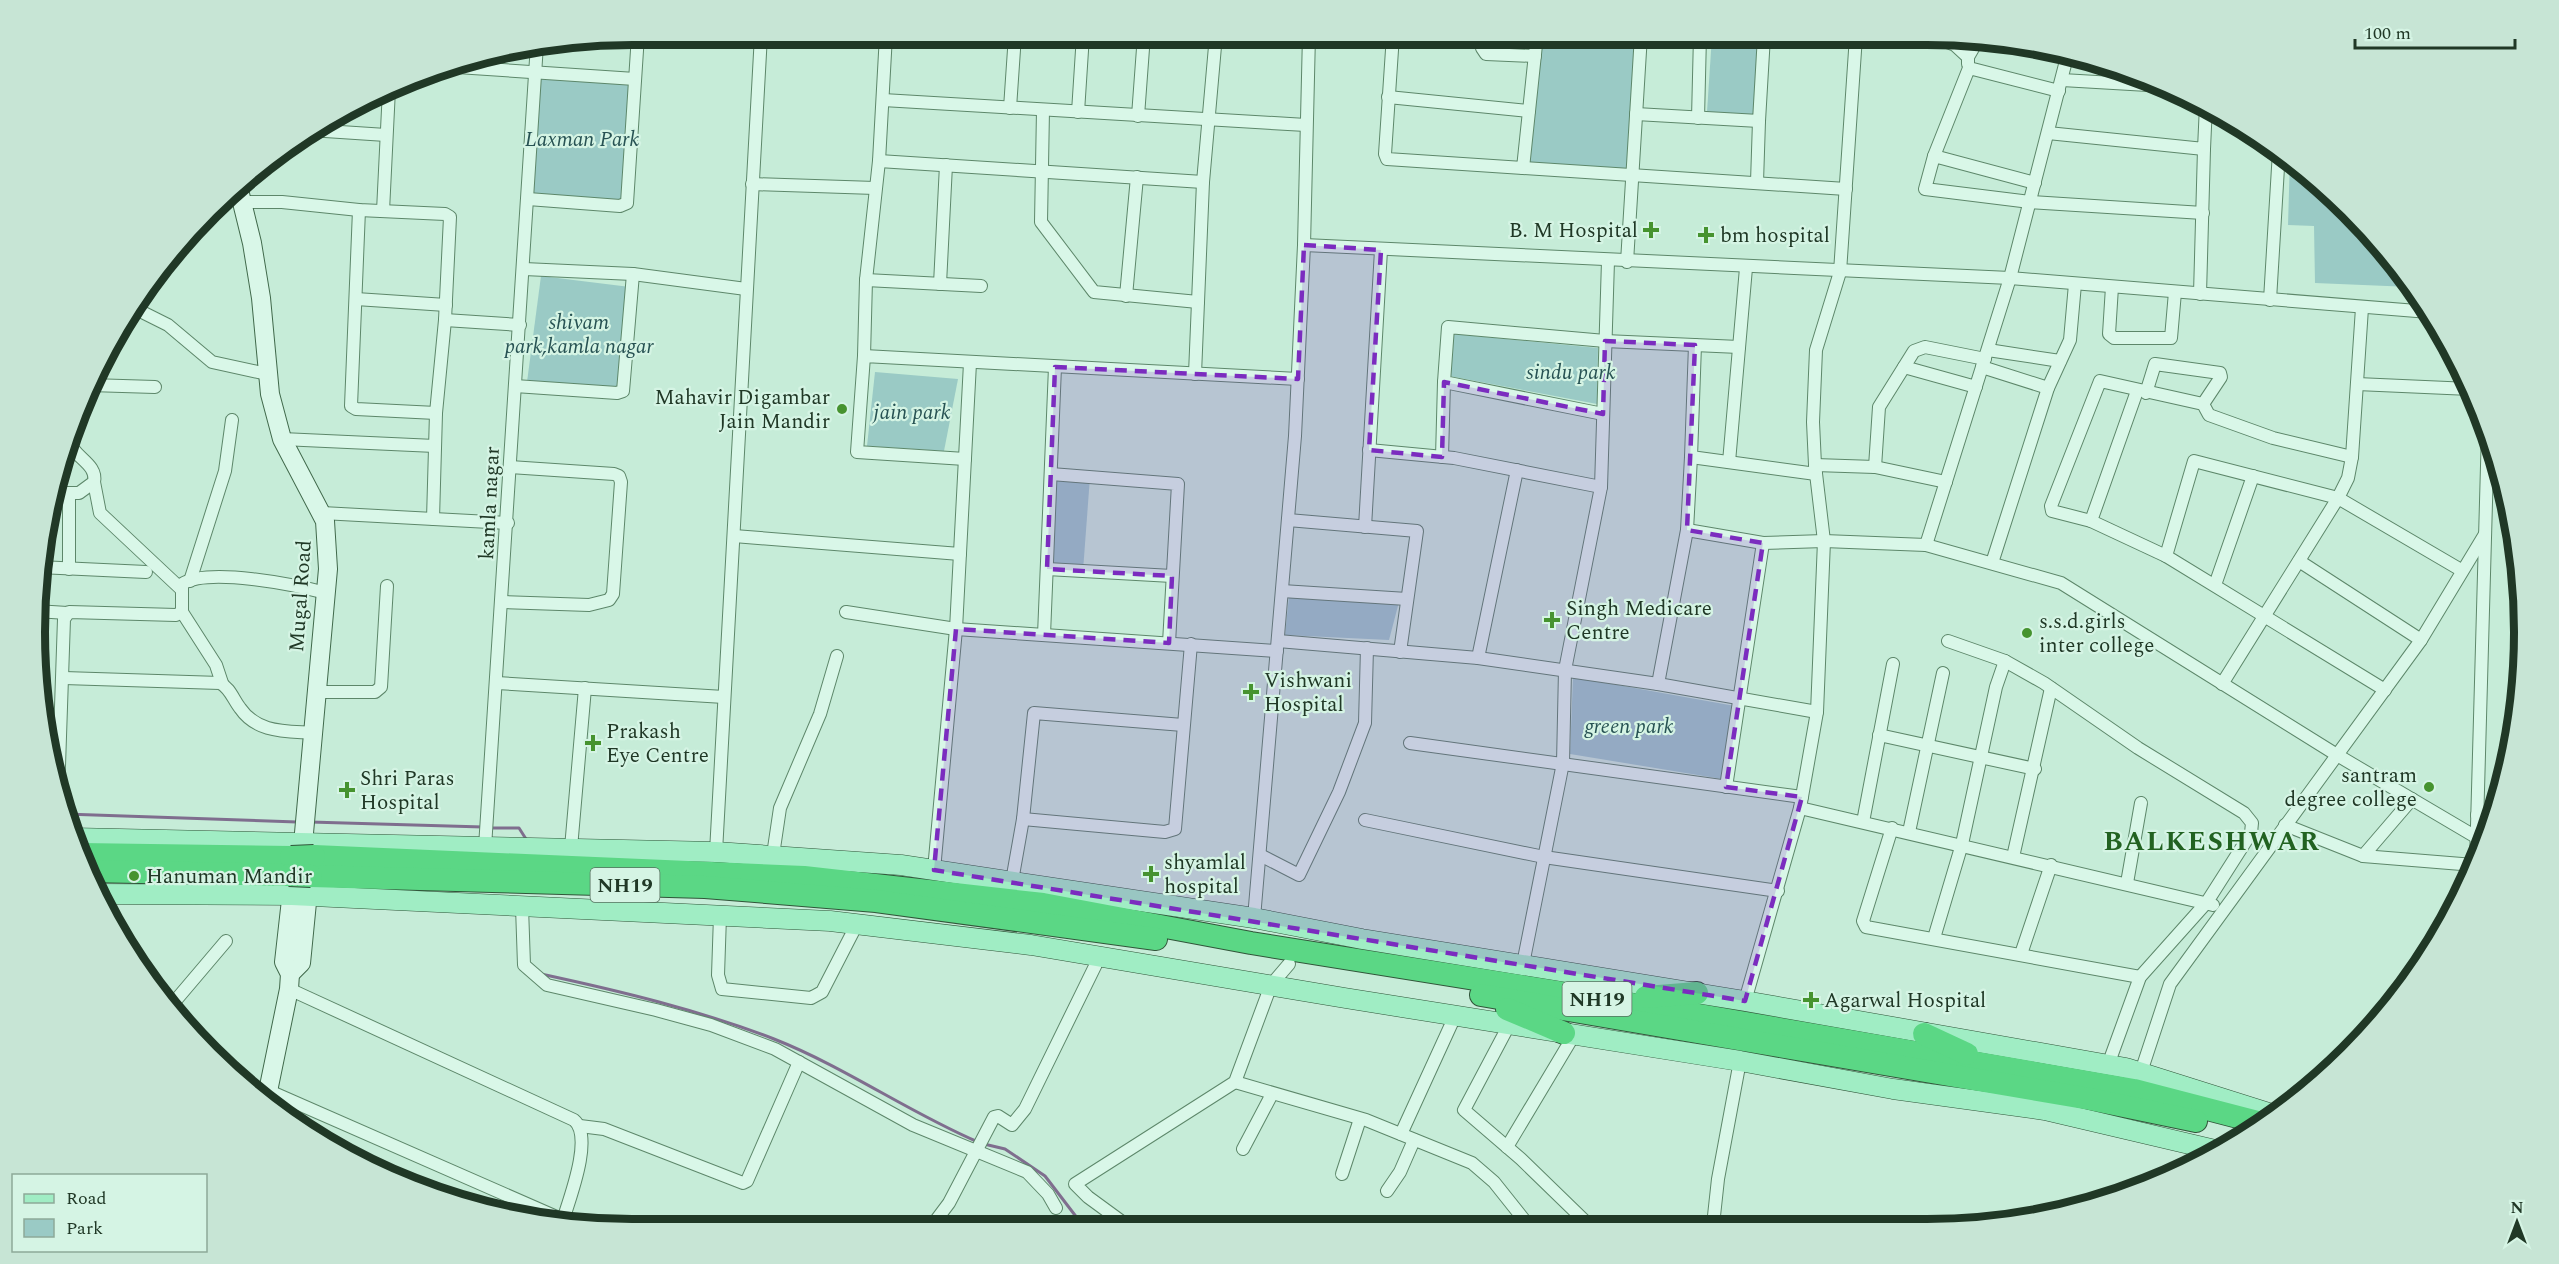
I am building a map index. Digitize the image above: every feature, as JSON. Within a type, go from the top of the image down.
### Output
[{"type":"highway","name":"NH19","points":[[89,855],[282,859],[314,856],[570,865],[804,877],[935,889],[1043,904],[1251,943],[2134,1090],[2252,1121]]},
{"type":"highway","name":"NH19","points":[[96,871],[207,872],[705,887],[876,901],[935,889],[1165,940],[2090,1099],[2235,1131]]},
{"type":"highway","points":[[1591,998],[1697,993]]},
{"type":"highway","points":[[1474,994],[1569,1034]]},
{"type":"highway","points":[[1924,1034],[1993,1066]]},
{"type":"main road","points":[[83,838],[304,832],[486,834],[572,848],[773,855],[935,889],[1012,880],[1254,918],[1362,939],[1697,993],[2108,1065],[2141,1072],[2265,1112]]},
{"type":"main road","points":[[107,894],[300,895],[720,916],[857,924],[1031,945],[1740,1061],[1893,1089],[2045,1110],[2206,1148]]},
{"type":"street","points":[[528,199],[620,206],[627,203],[637,45]]},
{"type":"street","points":[[716,852],[760,45]]},
{"type":"street","points":[[886,45],[879,161],[866,280],[864,356],[857,452],[965,459]]},
{"type":"street","points":[[1010,108],[1014,45]]},
{"type":"street","points":[[1078,112],[1082,45]]},
{"type":"street","points":[[1138,116],[1143,45]]},
{"type":"street","points":[[1195,374],[1203,182],[1215,45]]},
{"type":"street","points":[[1254,918],[1298,379],[1309,45]]},
{"type":"street","points":[[1392,45],[1385,154],[1387,159],[1632,173],[1846,189]]},
{"type":"street","points":[[1482,45],[1486,54],[1535,56]]},
{"type":"street","points":[[1522,168],[1536,45]]},
{"type":"street","points":[[1627,262],[1640,45]]},
{"type":"street","points":[[1698,117],[1700,45]]},
{"type":"street","points":[[1757,182],[1764,45]]},
{"type":"street","points":[[1744,1001],[1778,891],[1801,803],[1817,712],[1824,541],[1815,469],[1813,422],[1816,350],[1840,272],[1855,45]]},
{"type":"street","points":[[1956,46],[1968,62],[2060,86],[2142,86]]},
{"type":"street","points":[[1975,47],[1934,156],[1925,189],[2030,202],[2203,213]]},
{"type":"street","name":"kamla nagar","points":[[486,834],[503,602],[537,53]]},
{"type":"street","points":[[1926,545],[2010,278],[2066,62]]},
{"type":"street","points":[[470,68],[635,80]]},
{"type":"street","points":[[1388,98],[1529,111]]},
{"type":"street","points":[[383,211],[388,99]]},
{"type":"street","points":[[883,100],[1306,125]]},
{"type":"street","points":[[1043,110],[1042,225],[1094,292],[1198,302]]},
{"type":"street","points":[[1636,114],[1760,121]]},
{"type":"street","points":[[2200,294],[2205,116]]},
{"type":"street","points":[[327,131],[386,135]]},
{"type":"street","points":[[2048,133],[2204,149]]},
{"type":"street","points":[[1934,156],[2035,183]]},
{"type":"street","points":[[879,161],[1203,182]]},
{"type":"street","points":[[2270,300],[2278,162]]},
{"type":"street","points":[[940,284],[946,165]]},
{"type":"street","points":[[1126,296],[1137,177]]},
{"type":"street","points":[[752,184],[875,188]]},
{"type":"street","points":[[242,194],[282,202],[359,210],[445,214],[450,217],[445,320],[436,413],[433,519]]},
{"type":"street","name":"Mugal Road","points":[[241,195],[261,298],[267,374],[282,439],[322,513],[328,550],[304,832],[310,852],[300,895],[301,963],[290,982],[269,1093]]},
{"type":"street","points":[[359,210],[352,407],[436,413]]},
{"type":"street","points":[[1304,245],[1746,268],[2010,278],[2418,311]]},
{"type":"street","points":[[1365,526],[1381,250]]},
{"type":"street","points":[[1523,964],[1563,763],[1565,670],[1601,487],[1608,261]]},
{"type":"street","points":[[1730,462],[1746,268]]},
{"type":"street","points":[[524,269],[633,274],[746,289]]},
{"type":"street","points":[[515,386],[617,393],[623,391],[633,274]]},
{"type":"street","points":[[866,280],[981,286]]},
{"type":"street","points":[[1992,563],[2048,388],[2070,340],[2075,284]]},
{"type":"street","points":[[2112,288],[2109,334],[2114,338],[2171,338],[2175,292]]},
{"type":"street","points":[[356,299],[446,304]]},
{"type":"street","points":[[2222,684],[2338,498],[2348,478],[2352,457],[2362,308]]},
{"type":"street","points":[[141,311],[168,325],[212,362],[267,374]]},
{"type":"street","points":[[445,320],[520,325]]},
{"type":"street","points":[[1442,457],[1447,330],[1451,326],[1605,341],[1739,347]]},
{"type":"street","points":[[1658,684],[1687,530],[1695,345]]},
{"type":"street","points":[[1875,467],[1877,414],[1914,351],[1925,347],[1985,359],[2060,361]]},
{"type":"street","points":[[864,356],[1298,379]]},
{"type":"street","points":[[1985,359],[2048,388]]},
{"type":"street","points":[[935,889],[956,629],[970,363]]},
{"type":"street","points":[[2091,521],[2141,392],[2155,363],[2220,373],[2221,377],[2203,404]]},
{"type":"street","points":[[1044,635],[1055,367]]},
{"type":"street","points":[[1904,367],[1976,387]]},
{"type":"street","points":[[2203,404],[2141,392],[2100,381],[2051,506],[2052,511],[2091,521],[2166,556],[2385,690]]},
{"type":"street","points":[[1444,382],[1603,414]]},
{"type":"street","points":[[2357,384],[2461,389]]},
{"type":"street","points":[[100,385],[155,387]]},
{"type":"street","points":[[2203,404],[2209,415],[2273,438],[2352,457]]},
{"type":"street","points":[[232,420],[225,471],[185,584],[182,612],[216,665],[222,683],[240,709],[261,726],[276,731],[312,733]]},
{"type":"street","points":[[282,439],[435,446]]},
{"type":"street","points":[[1369,450],[1442,457],[1601,487]]},
{"type":"street","points":[[74,451],[92,468],[100,513],[185,584],[272,580],[326,593]]},
{"type":"street","points":[[1690,458],[1815,469],[1875,467],[1946,482]]},
{"type":"street","points":[[1687,530],[1763,543],[1824,541],[1926,545],[2061,582],[2337,755],[2476,837],[2488,460]]},
{"type":"street","points":[[2166,556],[2194,461],[2338,498],[2461,570]]},
{"type":"street","points":[[503,602],[589,605],[609,600],[613,594],[621,482],[615,474],[510,467]]},
{"type":"street","points":[[1478,658],[1516,470]]},
{"type":"street","points":[[1051,474],[1178,484],[1168,643]]},
{"type":"street","points":[[2215,585],[2253,476]]},
{"type":"street","points":[[62,494],[85,490],[94,482]]},
{"type":"street","points":[[69,494],[69,569]]},
{"type":"street","points":[[322,513],[508,523]]},
{"type":"street","points":[[1288,520],[1417,531],[1400,652]]},
{"type":"street","points":[[2141,1072],[2170,984],[2421,640],[2461,570],[2485,534]]},
{"type":"street","points":[[734,536],[960,554]]},
{"type":"street","points":[[1726,787],[1763,543]]},
{"type":"street","points":[[2299,561],[2421,640]]},
{"type":"street","points":[[49,568],[146,572]]},
{"type":"street","points":[[1047,569],[1172,576]]},
{"type":"street","points":[[315,692],[375,692],[379,689],[382,683],[387,586]]},
{"type":"street","points":[[1282,591],[1407,599]]},
{"type":"street","points":[[46,612],[176,615],[182,612]]},
{"type":"street","points":[[846,612],[956,629],[1168,643],[1367,648],[1478,658],[1658,684],[1817,712]]},
{"type":"street","points":[[60,762],[64,619],[67,613]]},
{"type":"street","points":[[1947,641],[2005,661],[2051,688],[2249,818],[2252,833],[2207,902],[2140,977],[2108,1065]]},
{"type":"street","points":[[1023,819],[1172,832],[1175,829],[1191,644]]},
{"type":"street","points":[[1260,855],[1299,875],[1339,792],[1366,717],[1367,648]]},
{"type":"street","points":[[773,855],[780,808],[820,714],[837,656]]},
{"type":"street","points":[[1934,938],[1962,844],[1996,687],[2005,661]]},
{"type":"street","points":[[1863,822],[1893,664]]},
{"type":"street","points":[[1909,832],[1943,673]]},
{"type":"street","points":[[64,678],[222,683]]},
{"type":"street","points":[[497,682],[724,698]]},
{"type":"street","points":[[572,848],[585,688]]},
{"type":"street","points":[[2013,857],[2035,769],[2051,688]]},
{"type":"street","points":[[1012,880],[1023,819],[1034,713],[1183,725]]},
{"type":"street","points":[[1879,735],[2035,769]]},
{"type":"street","points":[[1410,743],[1489,756],[1563,763],[1726,787],[1801,803],[1863,822],[2207,902],[2223,910]]},
{"type":"street","points":[[2363,856],[2412,799]]},
{"type":"street","points":[[2127,883],[2141,803]]},
{"type":"street","points":[[2477,815],[2485,816]]},
{"type":"street","points":[[1365,820],[1544,857],[1778,891]]},
{"type":"street","points":[[2285,825],[2363,856],[2466,863]]},
{"type":"street","points":[[1892,828],[1864,924],[1866,927],[2140,977]]},
{"type":"street","points":[[2021,954],[2051,865]]},
{"type":"street","points":[[522,907],[524,965],[548,985],[711,1025],[775,1049],[913,1125],[981,1143],[1027,1172],[1048,1194],[1056,1208]]},
{"type":"street","points":[[720,916],[718,975],[723,989],[811,999],[822,992],[857,924]]},
{"type":"street","points":[[176,1000],[226,941]]},
{"type":"street","points":[[937,1219],[949,1203],[996,1116],[1012,1125],[1025,1109],[1100,956]]},
{"type":"street","points":[[1118,1219],[1088,1197],[1075,1184],[1235,1082],[1271,985],[1289,963]]},
{"type":"street","points":[[290,982],[565,1114],[580,1126],[604,1129],[743,1183],[747,1181],[799,1062]]},
{"type":"street","points":[[1401,1134],[1455,1016]]},
{"type":"street","points":[[1509,1025],[1463,1109],[1507,1147],[1583,1219]]},
{"type":"street","points":[[1507,1147],[1569,1034]]},
{"type":"street","points":[[1714,1219],[1718,1179],[1740,1061]]},
{"type":"street","points":[[1235,1082],[1360,1119],[1472,1163],[1494,1182],[1523,1219]]},
{"type":"street","points":[[1243,1149],[1272,1094]]},
{"type":"street","points":[[279,1100],[538,1211]]},
{"type":"street","points":[[1342,1174],[1360,1119]]},
{"type":"street","points":[[565,1215],[583,1148],[580,1126]]},
{"type":"street","points":[[1387,1191],[1400,1172],[1414,1140]]},
{"type":"highlighted area","points":[[1304,245],[1381,250],[1369,450],[1442,457],[1444,382],[1603,414],[1605,341],[1695,345],[1687,530],[1763,543],[1726,787],[1802,797],[1745,1001],[934,870],[956,629],[1169,643],[1172,576],[1047,569],[1055,367],[1298,379]]},
{"type":"green space","points":[[1540,45],[1635,45],[1628,169],[1526,163]]},
{"type":"green space","points":[[1711,45],[1760,45],[1756,116],[1707,112]]},
{"type":"green space","name":"Laxman Park","points":[[536,73],[635,79],[628,202],[528,199]]},
{"type":"green space","points":[[2290,171],[2342,217],[2401,287],[2315,283],[2314,226],[2288,225]]},
{"type":"green space","name":"shivam park,kamla nagar","points":[[541,276],[630,287],[618,391],[527,382]]},
{"type":"green space","name":"sindu park","points":[[1454,334],[1598,348],[1597,404],[1449,376]]},
{"type":"green space","name":"jain park","points":[[875,372],[958,379],[944,451],[867,446]]},
{"type":"green space","points":[[1051,474],[1090,477],[1083,571],[1047,569]]},
{"type":"green space","points":[[1289,596],[1399,602],[1389,640],[1285,635]]},
{"type":"green space","name":"green park","points":[[1573,677],[1735,706],[1722,779],[1570,754]]},
{"type":"waterway","points":[[74,814],[297,822]]},
{"type":"waterway","points":[[310,822],[483,827]]},
{"type":"waterway","points":[[490,828],[519,828],[526,839]]},
{"type":"waterway","points":[[541,974],[659,1002],[774,1039],[826,1063],[978,1142]]},
{"type":"waterway","points":[[984,1144],[1005,1149],[1045,1176],[1078,1219]]},
{"type":"place","name":"B. M Hospital","points":[[1651,230]]},
{"type":"place","name":"bm hospital","points":[[1706,235]]},
{"type":"place","name":"Mahavir Digambar Jain Mandir","points":[[842,409]]},
{"type":"place","name":"Singh Medicare Centre","points":[[1552,620]]},
{"type":"place","name":"s.s.d.girls inter college","points":[[2027,633]]},
{"type":"place","name":"Vishwani Hospital","points":[[1251,692]]},
{"type":"place","name":"Prakash Eye Centre","points":[[593,743]]},
{"type":"place","name":"santram degree college","points":[[2429,787]]},
{"type":"place","name":"Shri Paras Hospital","points":[[347,790]]},
{"type":"place","name":"shyamlal hospital","points":[[1151,874]]},
{"type":"place","name":"Hanuman Mandir","points":[[134,876]]},
{"type":"place","name":"Agarwal Hospital","points":[[1811,1000]]},
{"type":"district","name":"BALKESHWAR","points":[[2212,841]]}]
